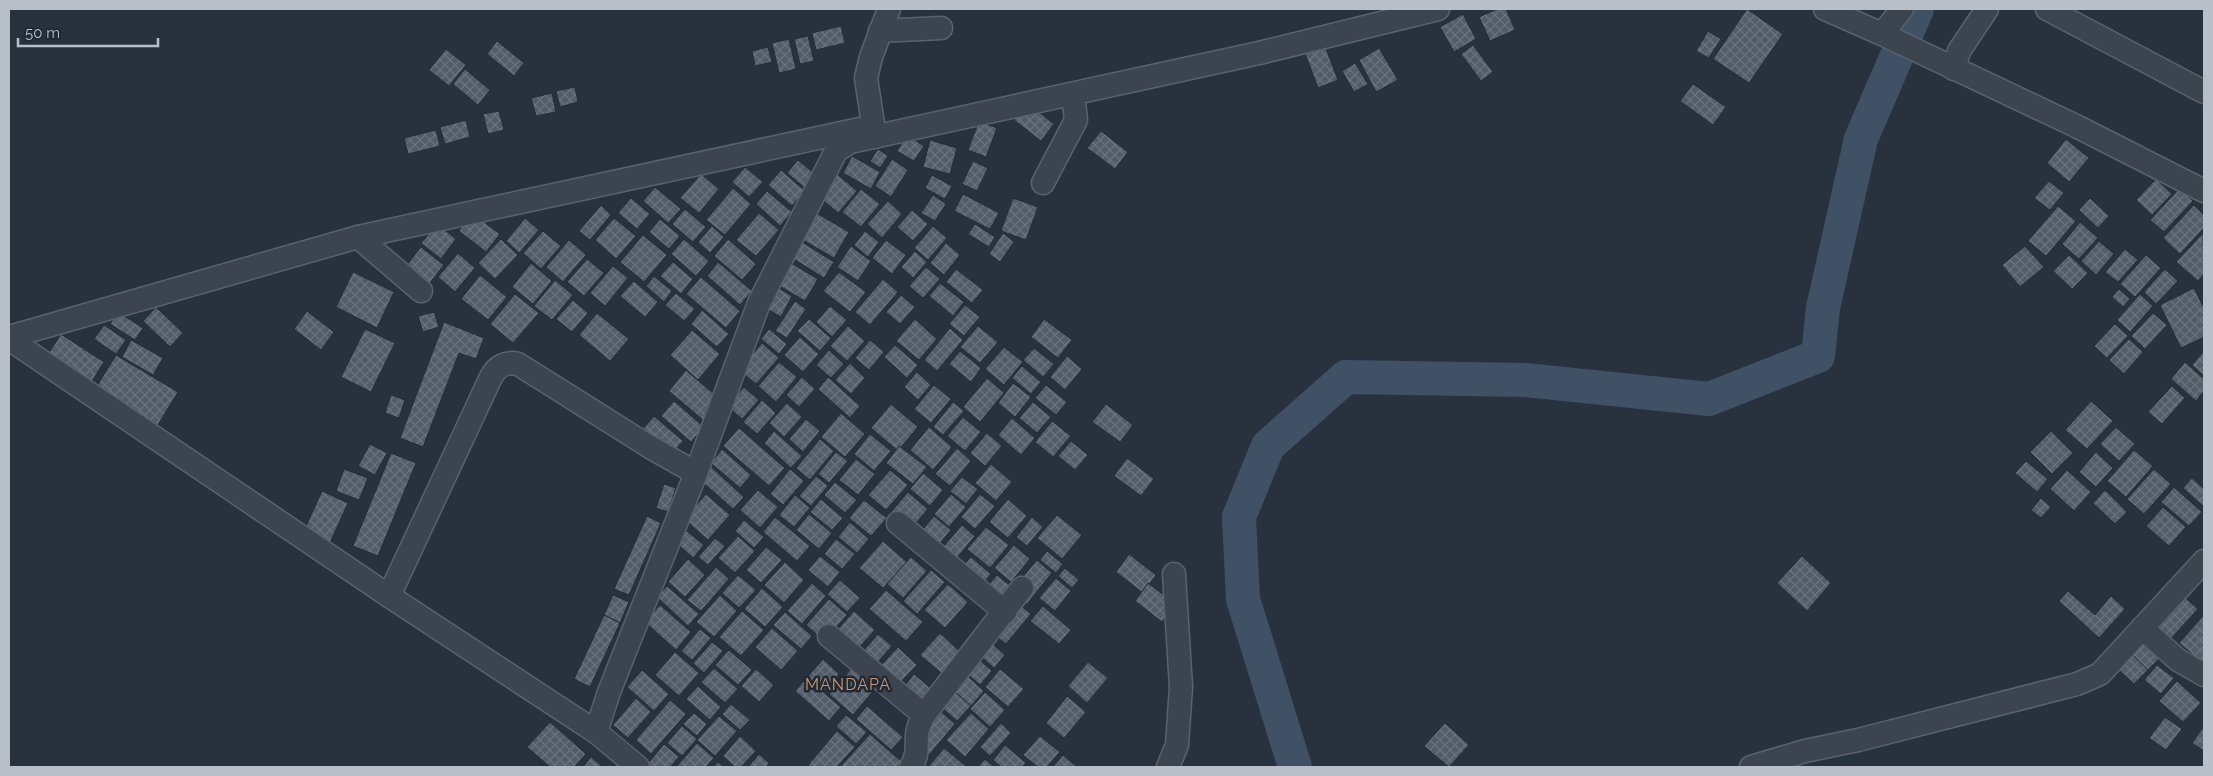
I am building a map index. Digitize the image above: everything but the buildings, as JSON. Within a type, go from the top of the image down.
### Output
[{"type":"street","points":[[873,128],[866,78],[880,31],[889,9]]},
{"type":"street","points":[[9,338],[358,237],[873,128],[1072,95],[1259,53],[1438,9]]},
{"type":"street","points":[[1825,9],[2076,126],[2204,191]]},
{"type":"street","points":[[1886,37],[1902,9]]},
{"type":"street","points":[[1954,68],[1959,51],[1987,9]]},
{"type":"street","points":[[2047,9],[2204,92]]},
{"type":"street","points":[[880,31],[941,28]]},
{"type":"street","points":[[1043,183],[1076,120],[1072,95]]},
{"type":"street","points":[[596,732],[609,692],[696,473],[759,303],[836,151],[873,128]]},
{"type":"street","points":[[358,237],[421,291]]},
{"type":"street","points":[[9,338],[389,596],[596,732],[638,767]]},
{"type":"street","points":[[389,596],[491,377],[494,371],[503,364],[510,362],[518,364],[650,447],[696,473]]},
{"type":"street","points":[[898,523],[1005,612]]},
{"type":"street","points":[[1751,767],[1805,751],[1858,740],[2078,684],[2100,674],[2142,628],[2200,573]]},
{"type":"street","points":[[1168,767],[1177,745],[1181,687],[1174,574]]},
{"type":"street","points":[[911,767],[916,760],[917,727],[1022,588]]},
{"type":"street","points":[[2142,628],[2178,660],[2204,675]]},
{"type":"street","points":[[829,636],[924,716]]},
{"type":"waterway","points":[[1295,767],[1243,599],[1239,517],[1268,446],[1346,377],[1525,380],[1709,399],[1818,356],[1823,308],[1861,139],[1917,9]]},
{"type":"district","name":"MANDAPA","points":[[848,684]]}]
